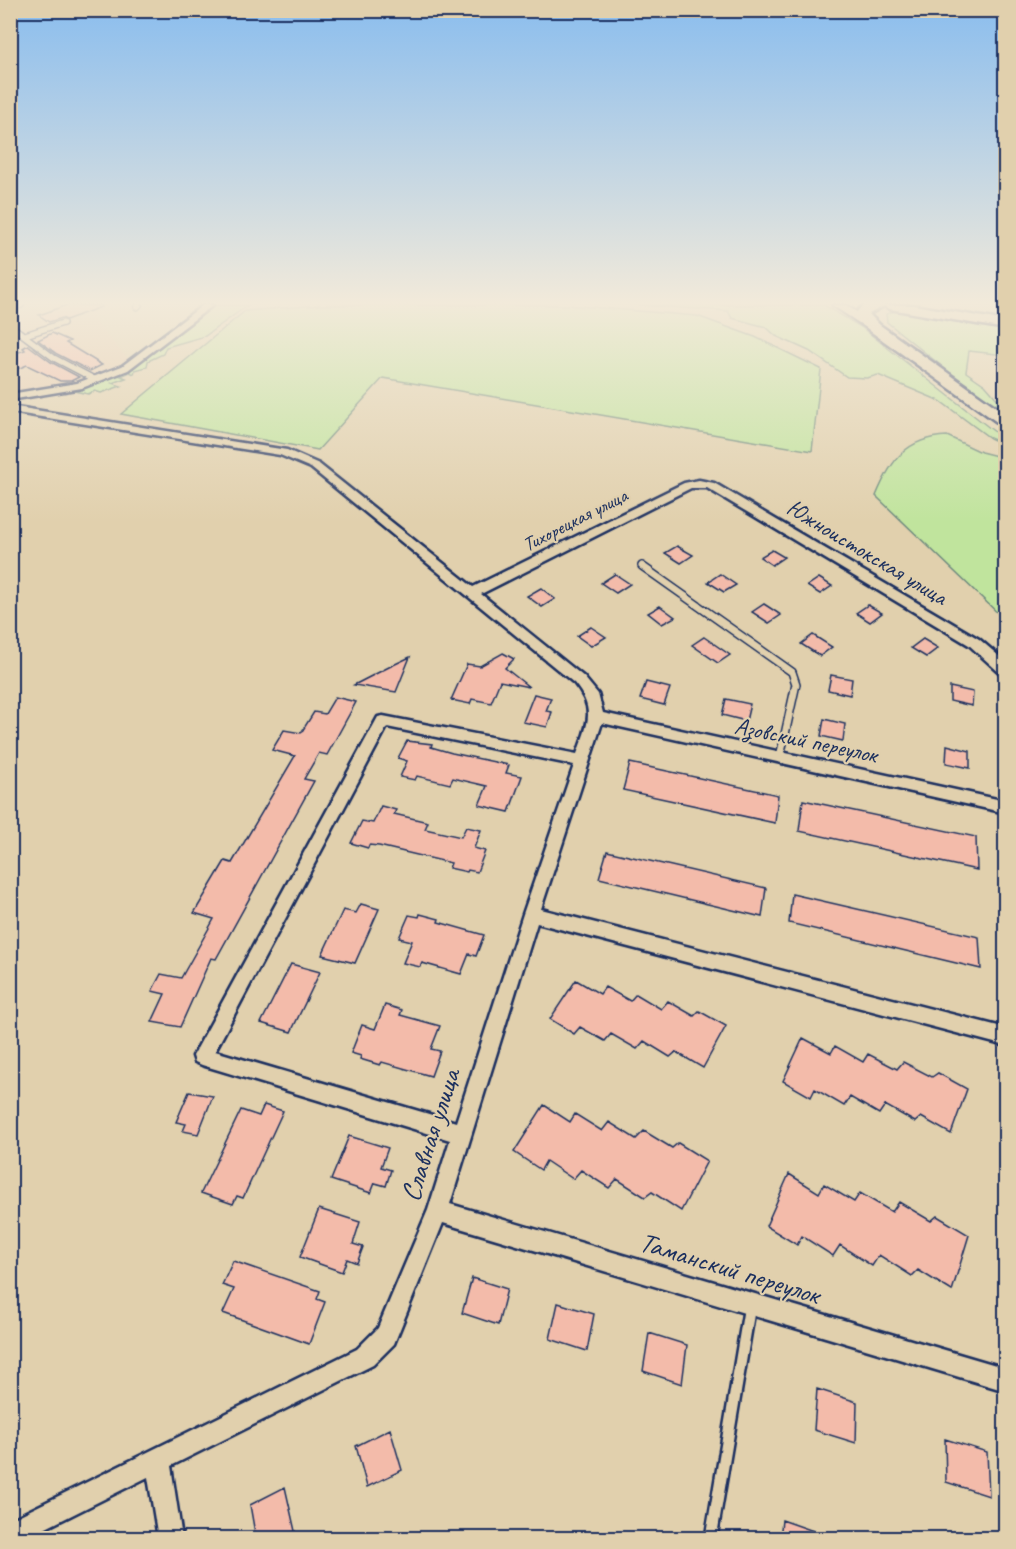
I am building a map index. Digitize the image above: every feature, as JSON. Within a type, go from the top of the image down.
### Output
[{"type":"main road","points":[[943,377],[1005,422]]},
{"type":"street","points":[[10,397],[79,386],[103,377]]},
{"type":"street","points":[[10,409],[284,452],[315,466],[470,594],[579,680],[591,694],[597,717]]},
{"type":"street","name":"Тихорецкая улица","points":[[470,594],[688,485],[699,483]]},
{"type":"street","name":"Южноистокская улица","points":[[699,483],[710,485],[974,642],[991,655],[1005,671]]},
{"type":"street","name":"Азовский переулок","points":[[597,717],[1005,807]]},
{"type":"street","name":"Славная улица","points":[[10,1533],[365,1358],[386,1336],[438,1211],[531,914],[597,717]]},
{"type":"street","points":[[462,1134],[202,1056],[383,720],[583,760]]},
{"type":"street","points":[[531,914],[1005,1037]]},
{"type":"street","name":"Таманский переулок","points":[[438,1211],[1005,1380]]},
{"type":"street","points":[[158,1460],[170,1539]]},
{"type":"lane","points":[[91,377],[96,380]]},
{"type":"lane","points":[[642,566],[792,672],[796,684],[780,757]]},
{"type":"lane","points":[[711,1539],[750,1303]]},
{"type":"shaded area","points":[[11,377],[98,377],[87,381],[11,395]]},
{"type":"green space","points":[[108,377],[126,378],[112,383],[121,386],[101,393],[95,391],[88,394],[74,391]]},
{"type":"green space","points":[[165,377],[820,377],[812,451],[383,378],[318,450],[121,414]]},
{"type":"green space","points":[[883,377],[925,377],[1005,440],[1005,445],[990,438],[940,401]]},
{"type":"green space","points":[[956,377],[974,377],[985,385],[1005,408],[1005,417]]},
{"type":"green space","points":[[947,436],[981,452],[1005,458],[1005,620],[876,496],[894,462],[910,446],[921,441]]},
{"type":"building","points":[[52,377],[78,377],[71,381],[60,381]]},
{"type":"building","points":[[677,546],[693,555],[681,563],[665,553]]},
{"type":"building","points":[[772,550],[784,557],[772,565],[760,557]]},
{"type":"building","points":[[615,574],[630,584],[616,593],[601,583]]},
{"type":"building","points":[[720,574],[736,585],[724,592],[708,582]]},
{"type":"building","points":[[819,578],[832,586],[820,594],[807,586]]},
{"type":"building","points":[[541,588],[555,599],[542,607],[527,596]]},
{"type":"building","points":[[764,604],[781,615],[769,623],[752,612]]},
{"type":"building","points":[[868,605],[882,613],[870,622],[856,613]]},
{"type":"building","points":[[660,606],[675,617],[662,624],[648,613]]},
{"type":"building","points":[[591,627],[606,637],[591,646],[577,636]]},
{"type":"building","points":[[813,635],[832,647],[820,656],[801,644]]},
{"type":"building","points":[[704,637],[730,655],[718,663],[692,645]]},
{"type":"building","points":[[923,639],[938,648],[926,657],[911,648]]},
{"type":"building","points":[[503,653],[514,659],[505,668],[529,687],[500,681],[491,703],[472,699],[470,704],[451,700],[467,664],[480,666]]},
{"type":"building","points":[[410,657],[396,692],[354,685],[389,667]]},
{"type":"building","points":[[831,675],[852,679],[850,695],[828,690]]},
{"type":"building","points":[[646,682],[670,688],[664,705],[640,699]]},
{"type":"building","points":[[950,687],[973,692],[972,706],[950,701]]},
{"type":"building","points":[[534,694],[551,698],[546,711],[552,712],[547,727],[523,722]]},
{"type":"building","points":[[335,697],[356,702],[327,755],[319,753],[304,779],[314,781],[216,959],[211,958],[180,1027],[152,1022],[165,994],[152,991],[161,974],[181,978],[214,919],[194,913],[225,861],[232,863],[295,756],[272,750],[284,730],[301,733],[314,712],[325,714]]},
{"type":"building","points":[[726,699],[750,704],[746,721],[722,715]]},
{"type":"building","points":[[824,719],[845,724],[843,741],[821,736]]},
{"type":"building","points":[[407,741],[432,744],[431,747],[452,753],[509,765],[506,773],[522,776],[509,812],[479,805],[487,786],[453,778],[450,784],[417,776],[415,780],[400,777],[407,761],[398,758]]},
{"type":"building","points":[[947,745],[970,751],[970,768],[946,763]]},
{"type":"building","points":[[630,763],[778,795],[775,823],[623,790]]},
{"type":"building","points":[[803,800],[976,837],[977,870],[799,831]]},
{"type":"building","points":[[381,806],[396,810],[394,814],[428,822],[425,829],[461,837],[466,827],[481,830],[474,848],[485,851],[477,872],[449,868],[451,863],[379,846],[369,845],[368,848],[351,843],[362,821],[373,823]]},
{"type":"building","points":[[607,851],[766,888],[762,917],[599,878]]},
{"type":"building","points":[[792,894],[979,937],[981,969],[789,923]]},
{"type":"building","points":[[361,904],[379,909],[355,963],[322,955],[343,910],[356,913]]},
{"type":"building","points":[[420,914],[439,919],[438,922],[484,935],[476,956],[469,954],[461,974],[422,963],[420,967],[403,963],[412,941],[399,938],[409,915],[419,917]]},
{"type":"building","points":[[291,964],[320,972],[291,1032],[261,1023]]},
{"type":"building","points":[[576,980],[600,994],[605,987],[630,1001],[636,994],[661,1009],[668,1001],[694,1016],[699,1011],[726,1026],[703,1068],[676,1052],[670,1057],[644,1041],[637,1049],[611,1034],[605,1041],[580,1027],[574,1034],[550,1019]]},
{"type":"building","points":[[385,1005],[402,1010],[400,1015],[440,1026],[431,1049],[440,1051],[431,1076],[382,1062],[380,1065],[360,1059],[361,1056],[351,1053],[362,1025],[375,1029]]},
{"type":"building","points":[[803,1038],[831,1053],[835,1046],[863,1062],[868,1054],[897,1069],[903,1062],[932,1077],[938,1073],[967,1089],[951,1134],[921,1117],[915,1122],[885,1105],[879,1114],[850,1097],[844,1106],[815,1089],[811,1097],[783,1081]]},
{"type":"building","points":[[189,1092],[213,1096],[198,1134],[183,1131],[186,1124],[176,1122]]},
{"type":"building","points":[[264,1105],[283,1111],[243,1198],[237,1196],[233,1204],[201,1193],[241,1110],[259,1116]]},
{"type":"building","points":[[544,1105],[570,1122],[575,1114],[602,1131],[609,1122],[636,1139],[644,1131],[672,1148],[678,1143],[707,1161],[681,1211],[652,1192],[645,1197],[617,1179],[609,1188],[581,1170],[573,1179],[546,1161],[541,1170],[514,1152]]},
{"type":"building","points":[[349,1136],[388,1148],[381,1167],[391,1170],[386,1186],[375,1183],[371,1193],[331,1180]]},
{"type":"building","points":[[789,1174],[819,1193],[824,1184],[854,1202],[860,1193],[892,1212],[899,1202],[931,1221],[937,1216],[969,1235],[952,1291],[918,1270],[912,1276],[879,1255],[872,1266],[840,1245],[833,1256],[802,1236],[797,1245],[766,1226]]},
{"type":"building","points":[[319,1209],[360,1222],[353,1244],[363,1247],[357,1263],[347,1259],[342,1272],[300,1257]]},
{"type":"building","points":[[233,1261],[320,1291],[317,1299],[325,1302],[309,1344],[223,1313],[234,1289],[222,1285]]},
{"type":"building","points":[[472,1278],[507,1289],[498,1325],[462,1313]]},
{"type":"building","points":[[558,1303],[594,1314],[587,1351],[550,1339]]},
{"type":"building","points":[[649,1333],[687,1345],[682,1384],[643,1371]]},
{"type":"building","points":[[817,1389],[857,1402],[856,1443],[814,1430]]},
{"type":"building","points":[[390,1429],[402,1470],[367,1487],[356,1446]]},
{"type":"building","points":[[945,1439],[987,1452],[989,1496],[946,1482]]},
{"type":"building","points":[[285,1487],[295,1531],[279,1539],[256,1539],[250,1505]]},
{"type":"building","points":[[782,1520],[828,1536],[828,1539],[780,1539]]}]
